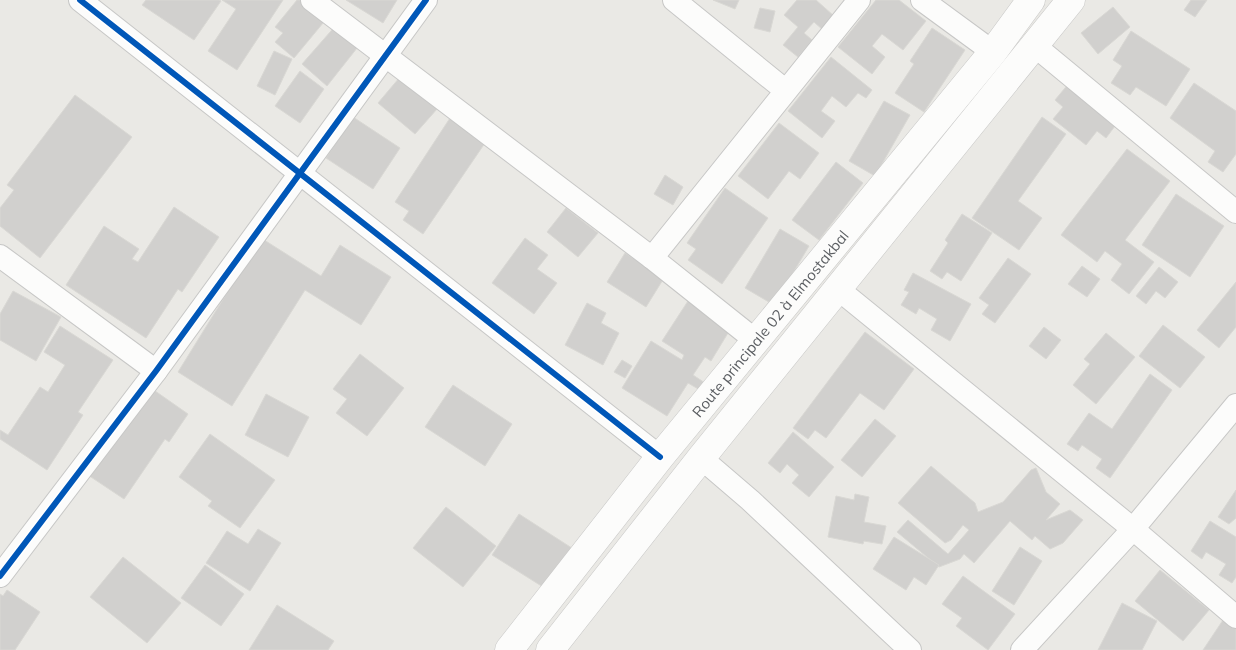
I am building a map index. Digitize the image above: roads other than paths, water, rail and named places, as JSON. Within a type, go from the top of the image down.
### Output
[{"type":"main road","name":"Route principale 02 à Elmostakbal","points":[[509,650],[660,456],[993,52],[1032,0]]},
{"type":"main road","points":[[550,650],[701,458],[1071,0]]},
{"type":"street","points":[[312,0],[387,55],[652,258],[755,340]]},
{"type":"street","points":[[0,576],[156,371],[426,0]]},
{"type":"street","points":[[674,0],[785,90]]},
{"type":"street","points":[[652,258],[859,0]]},
{"type":"street","points":[[922,0],[993,52]]},
{"type":"street","points":[[90,3],[660,456]]},
{"type":"street","points":[[1035,46],[1236,212]]},
{"type":"street","points":[[0,256],[156,371]]},
{"type":"street","points":[[838,288],[1133,529],[1236,617]]},
{"type":"street","points":[[1022,650],[1133,529],[1236,405]]},
{"type":"street","points":[[701,458],[750,500],[910,650]]}]
